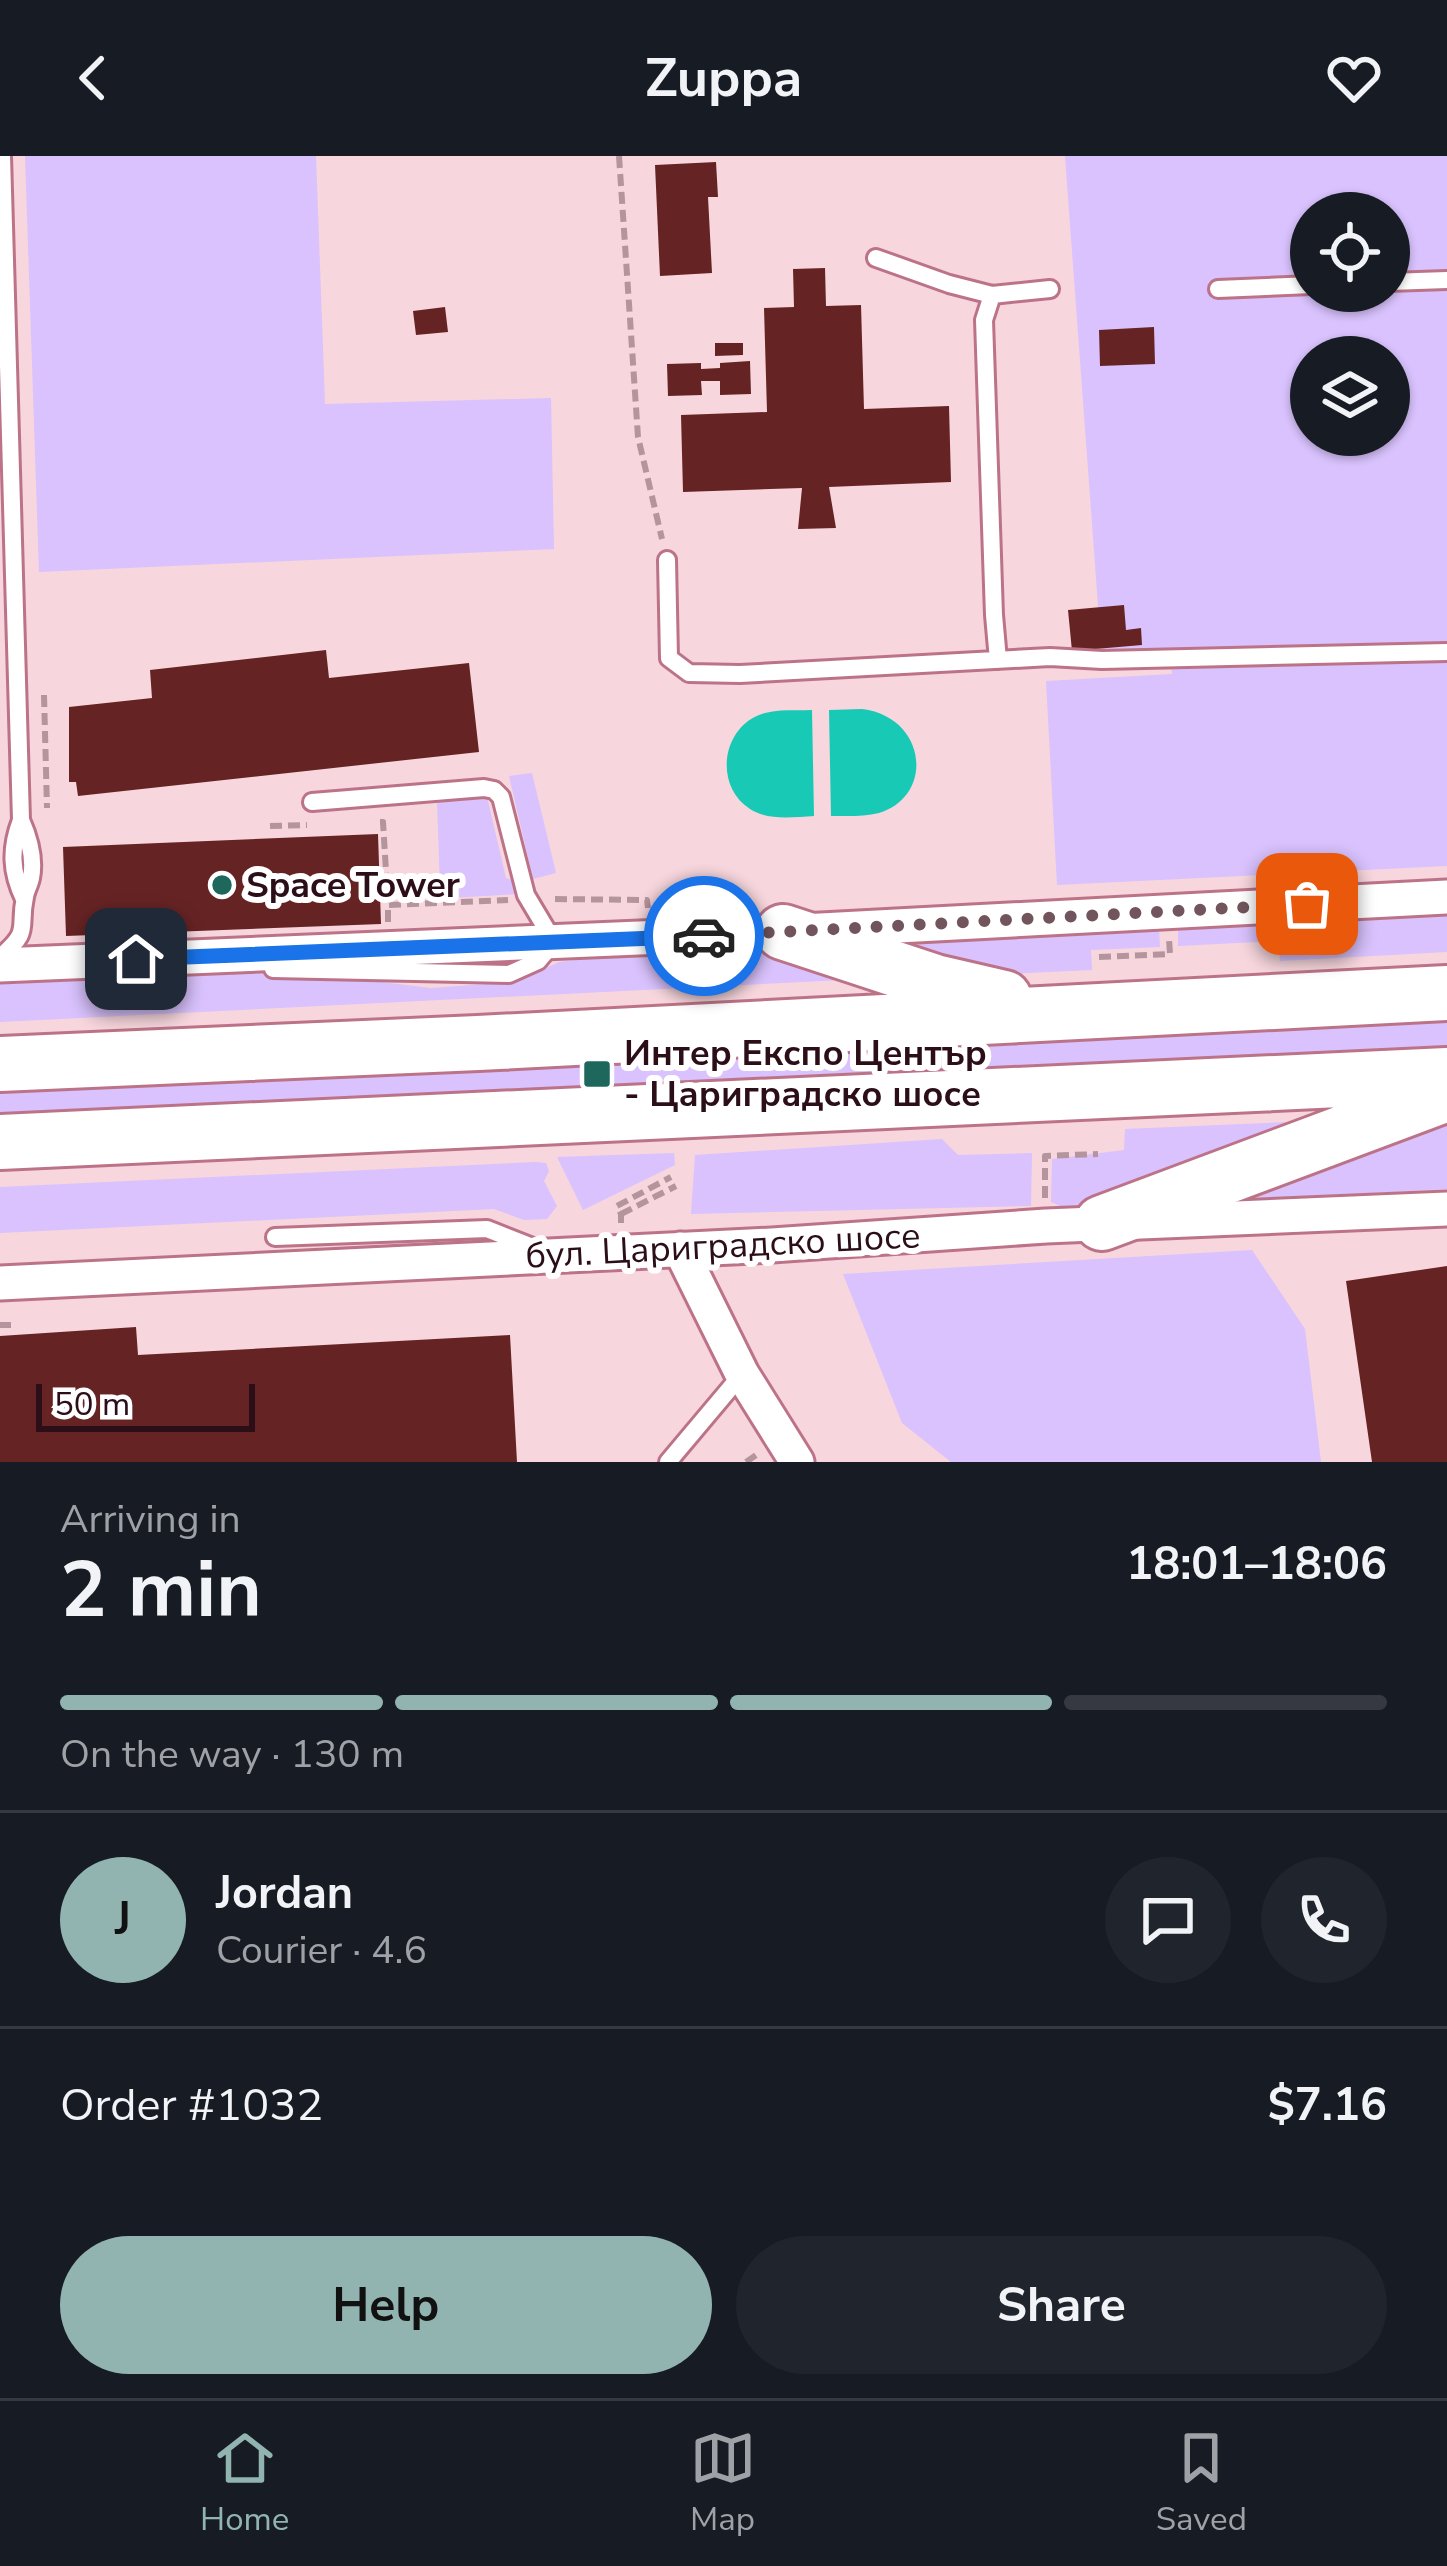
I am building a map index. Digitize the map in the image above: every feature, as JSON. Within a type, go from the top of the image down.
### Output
[{"type":"highway","points":[[783,932],[935,982],[1065,1012]]},
{"type":"highway","points":[[0,1064],[1447,993]]},
{"type":"highway","points":[[0,1142],[1447,1075]]},
{"type":"highway","points":[[1102,1223],[1447,1094]]},
{"type":"street","points":[[0,961],[554,942],[1447,898]]},
{"type":"street","name":"бул. Цариградско шосе","points":[[0,1283],[1102,1223],[1447,1209]]},
{"type":"street","points":[[680,1249],[742,1374],[797,1462]]},
{"type":"lane","points":[[0,961],[25,921],[24,899],[14,879],[12,842],[21,820],[2,156]]},
{"type":"lane","points":[[876,258],[992,296],[1050,289]]},
{"type":"lane","points":[[1410,281],[1447,280]]},
{"type":"lane","points":[[1217,289],[1290,286]]},
{"type":"lane","points":[[992,296],[984,320],[998,660]]},
{"type":"lane","points":[[667,560],[669,658],[689,673],[998,660],[1447,652]]},
{"type":"lane","points":[[272,969],[509,974],[538,961],[554,942],[526,896],[501,797],[494,790],[313,802]]},
{"type":"lane","points":[[275,1237],[487,1229],[554,1256]]},
{"type":"lane","points":[[668,1462],[742,1374]]},
{"type":"path","points":[[619,156],[638,437],[667,560]]},
{"type":"path","points":[[44,695],[47,808]]},
{"type":"path","points":[[361,823],[383,822],[388,928]]},
{"type":"path","points":[[270,826],[316,825]]},
{"type":"path","points":[[545,899],[647,899],[648,912]]},
{"type":"path","points":[[388,905],[511,900]]},
{"type":"path","points":[[1099,957],[1160,955]]},
{"type":"path","points":[[1046,1226],[1045,1156],[1097,1154]]},
{"type":"path","points":[[671,1177],[619,1210],[676,1186]]},
{"type":"path","points":[[0,1325],[11,1325]]},
{"type":"shaded area","points":[[25,156],[316,156],[325,404],[551,398],[554,549],[39,572]]},
{"type":"shaded area","points":[[1065,156],[1447,156],[1447,866],[1057,885],[1046,681],[1172,674],[1171,659],[1102,660]]},
{"type":"shaded area","points":[[862,709],[900,726],[911,741],[915,775],[897,804],[879,813],[831,816],[829,710]]},
{"type":"shaded area","points":[[812,710],[814,816],[773,817],[750,809],[730,785],[727,771],[732,742],[740,729],[765,713]]},
{"type":"shaded area","points":[[532,773],[556,873],[533,879],[509,776]]},
{"type":"shaded area","points":[[485,797],[506,878],[518,894],[400,901],[399,891],[440,888],[437,801]]},
{"type":"shaded area","points":[[1447,916],[1447,952],[1280,961],[1278,941],[1178,946],[1178,929]]},
{"type":"shaded area","points":[[1159,929],[1160,947],[1091,950],[1092,970],[986,975],[880,943],[982,935]]},
{"type":"shaded area","points":[[749,947],[807,959],[843,980],[0,1022],[0,982],[272,969],[431,988],[515,982],[559,962],[643,951]]},
{"type":"shaded area","points":[[1447,1021],[1447,1047],[0,1118],[0,1092]]},
{"type":"shaded area","points":[[1447,1118],[1447,1189],[1206,1202]]},
{"type":"shaded area","points":[[1310,1121],[1106,1197],[1065,1208],[1051,1202],[1052,1159],[1124,1150],[1125,1129]]},
{"type":"shaded area","points":[[942,1139],[958,1155],[1032,1153],[1031,1206],[691,1214],[695,1155]]},
{"type":"shaded area","points":[[674,1153],[675,1165],[583,1210],[557,1157]]},
{"type":"shaded area","points":[[546,1163],[549,1171],[544,1181],[557,1206],[547,1219],[524,1220],[494,1209],[0,1233],[0,1187]]},
{"type":"shaded area","points":[[1252,1250],[1305,1329],[1321,1462],[951,1462],[902,1423],[843,1274]]},
{"type":"building","points":[[716,162],[718,197],[708,197],[712,273],[660,276],[655,165]]},
{"type":"building","points":[[825,268],[826,306],[861,305],[864,409],[949,406],[951,482],[829,487],[836,528],[798,529],[802,488],[683,492],[681,415],[767,412],[764,308],[794,307],[793,269]]},
{"type":"building","points":[[445,307],[448,332],[416,335],[413,311]]},
{"type":"building","points":[[1154,327],[1155,364],[1100,366],[1099,330]]},
{"type":"building","points":[[715,343],[743,343],[743,355],[715,356]]},
{"type":"building","points":[[750,361],[751,394],[720,395],[720,381],[701,381],[702,395],[668,396],[667,364],[701,363],[701,369]]},
{"type":"building","points":[[1124,605],[1126,630],[1141,628],[1142,645],[1072,651],[1068,610]]},
{"type":"building","points":[[326,650],[329,678],[469,663],[479,752],[78,796],[76,782],[69,782],[69,707],[152,698],[150,670]]},
{"type":"building","name":"Space Tower","points":[[378,834],[381,924],[66,936],[63,847]]},
{"type":"building","points":[[1447,1266],[1447,1462],[1372,1462],[1346,1281]]},
{"type":"building","points":[[136,1327],[138,1355],[510,1335],[517,1462],[0,1462],[0,1336]]},
{"type":"way so far","points":[[704,936],[1307,904]]},
{"type":"place","name":"Space Tower","points":[[222,885]]},
{"type":"place","name":"Интер Експо Център - Цариградско шосе","points":[[597,1074]]},
{"type":"route","points":[[136,959],[704,936]]}]
